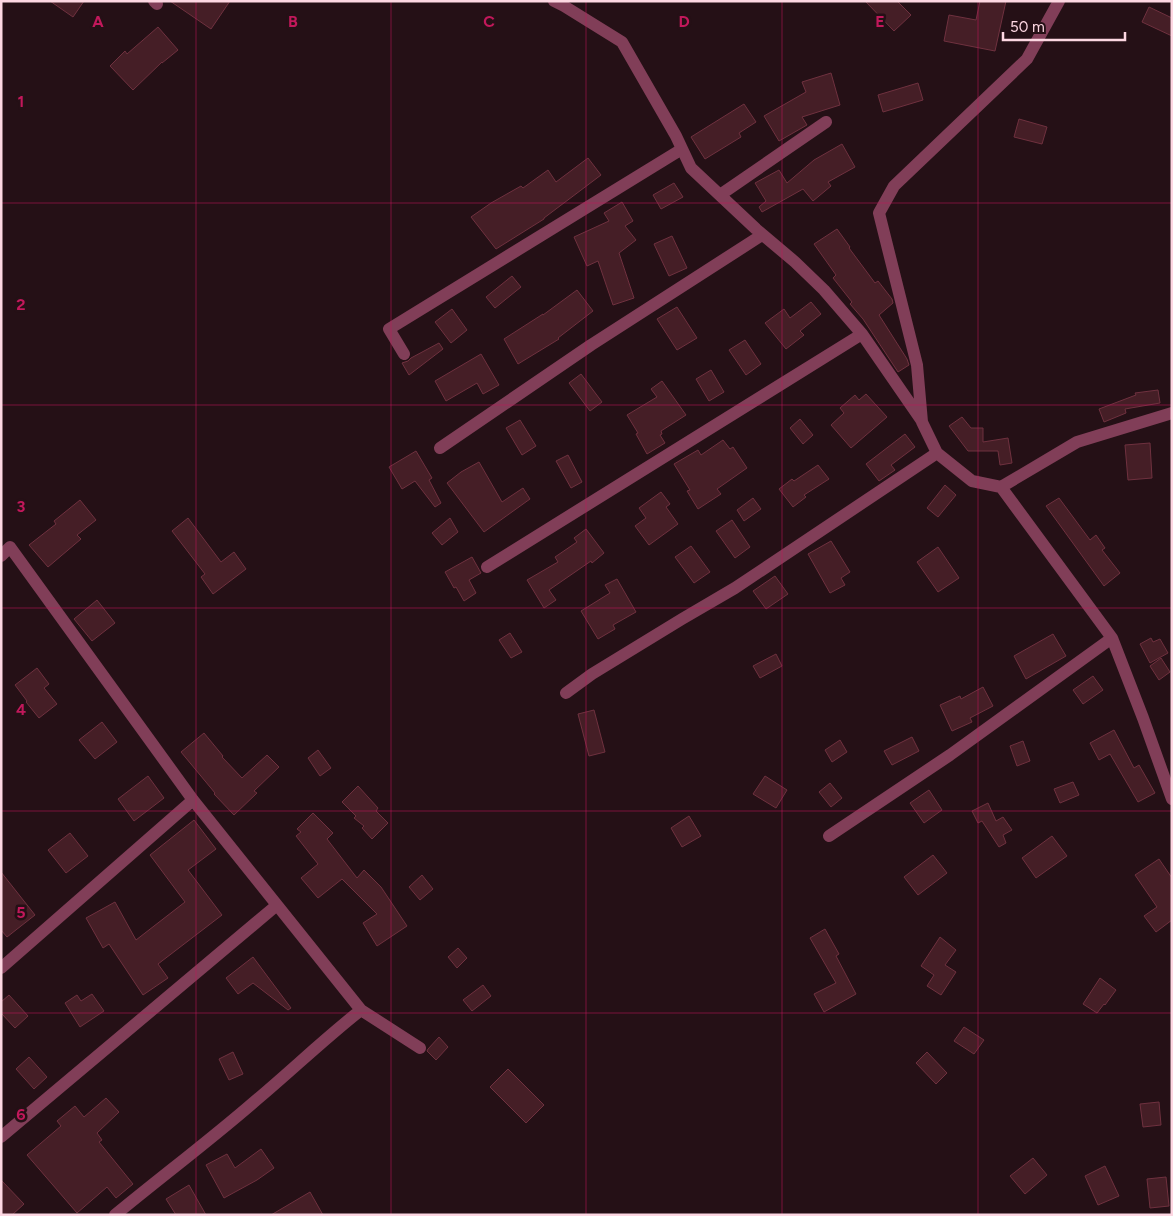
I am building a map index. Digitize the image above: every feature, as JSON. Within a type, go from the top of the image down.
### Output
[{"type":"street","points":[[554,1],[622,42],[691,168],[824,290],[862,334],[922,422],[937,453],[972,481],[1001,487],[1112,638],[1172,799]]},
{"type":"street","points":[[922,422],[917,365],[879,213],[894,186],[1027,59],[1059,1]]},
{"type":"street","points":[[720,195],[826,122]]},
{"type":"street","points":[[404,354],[389,329],[682,150]]},
{"type":"street","points":[[440,448],[591,345],[762,234]]},
{"type":"street","points":[[487,567],[862,334]]},
{"type":"street","points":[[1001,487],[1078,442],[1172,413]]},
{"type":"street","points":[[566,693],[592,674],[682,618],[735,588],[937,453]]},
{"type":"street","points":[[1,556],[10,547],[193,800],[361,1010],[420,1048]]},
{"type":"street","points":[[829,836],[950,755],[1112,638]]},
{"type":"street","points":[[1,968],[193,800]]},
{"type":"street","points":[[1,1137],[277,905]]},
{"type":"street","points":[[115,1215],[253,1103],[334,1031],[361,1010]]},
{"type":"building","points":[[50,1],[84,1],[73,17]]},
{"type":"building","points":[[170,1],[230,1],[211,29]]},
{"type":"building","points":[[865,1],[897,1],[911,15],[894,31]]},
{"type":"building","points":[[980,1],[1006,1],[995,51],[944,41],[949,15],[976,20]]},
{"type":"building","points":[[1149,7],[1172,18],[1172,36],[1142,22]]},
{"type":"building","points":[[158,27],[178,50],[162,62],[133,90],[110,66],[125,51],[127,54]]},
{"type":"building","points":[[831,73],[840,105],[802,117],[807,125],[779,141],[764,116],[806,92],[802,82]]},
{"type":"building","points":[[918,83],[923,100],[883,112],[878,95]]},
{"type":"building","points":[[744,104],[756,122],[739,133],[741,137],[705,159],[691,137]]},
{"type":"building","points":[[1019,119],[1047,127],[1042,144],[1014,137]]},
{"type":"building","points":[[842,144],[855,167],[828,182],[831,186],[813,201],[803,189],[762,212],[759,207],[766,201],[755,183],[779,170],[787,183],[814,160]]},
{"type":"building","points":[[588,158],[601,175],[544,219],[496,249],[471,217],[521,186],[523,188],[548,170],[556,182]]},
{"type":"building","points":[[674,183],[683,197],[661,209],[653,195]]},
{"type":"building","points":[[622,202],[633,221],[625,226],[636,240],[619,253],[634,298],[613,305],[598,261],[587,266],[574,237],[609,221],[604,213]]},
{"type":"building","points":[[837,229],[875,283],[878,281],[892,299],[893,303],[879,315],[909,365],[898,372],[863,319],[850,304],[852,302],[833,278],[836,275],[814,244]]},
{"type":"building","points":[[672,236],[687,268],[669,276],[654,244]]},
{"type":"building","points":[[512,276],[521,287],[495,308],[486,297]]},
{"type":"building","points":[[577,290],[593,311],[559,339],[518,364],[504,339],[543,315]]},
{"type":"building","points":[[811,302],[821,314],[800,331],[804,335],[786,349],[765,323],[784,309],[790,318]]},
{"type":"building","points":[[677,307],[697,338],[677,350],[657,319]]},
{"type":"building","points":[[452,309],[467,330],[451,343],[435,322]]},
{"type":"building","points":[[745,340],[761,364],[746,375],[729,350]]},
{"type":"building","points":[[439,343],[443,349],[409,375],[402,363]]},
{"type":"building","points":[[481,354],[499,385],[483,394],[477,383],[446,401],[435,381]]},
{"type":"building","points":[[711,370],[724,392],[709,401],[696,379]]},
{"type":"building","points":[[581,374],[602,402],[590,411],[569,383]]},
{"type":"building","points":[[662,381],[686,415],[661,431],[662,434],[660,435],[665,443],[647,454],[636,434],[638,433],[627,415],[657,397],[651,389]]},
{"type":"building","points":[[1158,390],[1160,403],[1125,409],[1126,413],[1104,422],[1099,409],[1136,395],[1135,393]]},
{"type":"building","points":[[866,394],[887,417],[851,448],[831,425],[844,413],[840,408],[855,395],[859,400]]},
{"type":"building","points":[[962,417],[971,428],[983,428],[983,442],[1008,438],[1012,463],[1000,465],[998,451],[968,451],[949,426]]},
{"type":"building","points":[[800,419],[813,435],[803,444],[790,428]]},
{"type":"building","points":[[520,420],[536,446],[522,455],[506,428]]},
{"type":"building","points":[[905,434],[915,447],[891,465],[895,470],[879,481],[866,464]]},
{"type":"building","points":[[723,440],[730,449],[733,447],[747,468],[717,489],[721,494],[698,509],[687,491],[690,490],[674,464],[698,450],[701,455]]},
{"type":"building","points":[[1150,443],[1152,478],[1128,480],[1125,445]]},
{"type":"building","points":[[416,451],[432,478],[429,480],[441,503],[435,507],[415,481],[402,489],[389,467]]},
{"type":"building","points":[[568,455],[582,482],[571,488],[556,461]]},
{"type":"building","points":[[479,462],[502,502],[523,488],[530,499],[484,532],[447,483],[461,472]]},
{"type":"building","points":[[818,465],[829,479],[804,495],[806,497],[793,507],[779,489],[792,479],[794,481]]},
{"type":"building","points":[[945,485],[956,495],[938,517],[927,508]]},
{"type":"building","points":[[661,492],[670,504],[666,507],[678,524],[649,545],[635,526],[646,518],[639,508]]},
{"type":"building","points":[[753,498],[761,509],[744,521],[737,510]]},
{"type":"building","points":[[1059,498],[1090,540],[1096,535],[1105,548],[1102,550],[1120,573],[1104,586],[1046,506]]},
{"type":"building","points":[[80,500],[96,520],[77,535],[81,539],[48,567],[29,545],[56,524],[54,521]]},
{"type":"building","points":[[188,518],[221,562],[234,552],[246,569],[213,594],[201,577],[205,574],[172,531]]},
{"type":"building","points":[[450,518],[458,532],[442,545],[432,533]]},
{"type":"building","points":[[732,520],[750,547],[735,558],[716,531]]},
{"type":"building","points":[[586,529],[604,553],[592,563],[591,561],[549,590],[556,600],[544,608],[527,580],[558,562],[555,557],[577,542],[574,538]]},
{"type":"building","points":[[831,541],[850,572],[841,578],[845,585],[830,593],[808,554]]},
{"type":"building","points":[[691,546],[710,572],[694,583],[675,557]]},
{"type":"building","points":[[938,547],[959,578],[938,592],[917,562]]},
{"type":"building","points":[[472,557],[481,573],[469,580],[476,593],[464,601],[445,572]]},
{"type":"building","points":[[775,576],[788,594],[766,609],[753,591]]},
{"type":"building","points":[[617,579],[636,612],[613,625],[615,629],[598,639],[581,611],[610,593],[605,585]]},
{"type":"building","points":[[97,600],[115,623],[92,641],[74,619]]},
{"type":"building","points":[[510,633],[522,652],[511,658],[499,640]]},
{"type":"building","points":[[1053,634],[1066,656],[1026,679],[1014,656]]},
{"type":"building","points":[[1151,638],[1153,642],[1160,639],[1168,653],[1150,663],[1140,644]]},
{"type":"building","points":[[776,654],[782,666],[760,678],[753,666]]},
{"type":"building","points":[[1161,658],[1170,672],[1159,680],[1150,666]]},
{"type":"building","points":[[37,668],[49,684],[44,688],[57,704],[39,718],[15,685]]},
{"type":"building","points":[[1093,676],[1103,690],[1083,704],[1073,690]]},
{"type":"building","points":[[983,687],[993,706],[970,718],[972,722],[952,731],[940,705],[960,696],[961,699]]},
{"type":"building","points":[[594,710],[605,752],[589,756],[578,714]]},
{"type":"building","points":[[102,722],[117,742],[95,759],[79,740]]},
{"type":"building","points":[[1114,730],[1134,768],[1139,765],[1155,793],[1138,802],[1110,754],[1099,760],[1090,743]]},
{"type":"building","points":[[204,733],[222,757],[242,778],[267,755],[279,767],[254,791],[257,793],[234,815],[214,794],[181,752]]},
{"type":"building","points":[[912,737],[919,751],[892,765],[884,751]]},
{"type":"building","points":[[840,740],[847,752],[832,762],[825,750]]},
{"type":"building","points":[[1023,741],[1030,761],[1017,766],[1010,746]]},
{"type":"building","points":[[318,750],[331,768],[320,776],[308,758]]},
{"type":"building","points":[[148,776],[164,798],[134,821],[118,799]]},
{"type":"building","points":[[765,776],[787,790],[776,808],[753,794]]},
{"type":"building","points":[[1073,782],[1079,795],[1060,803],[1054,789]]},
{"type":"building","points":[[830,783],[842,798],[831,807],[819,792]]},
{"type":"building","points":[[358,786],[378,808],[376,811],[388,823],[372,839],[362,828],[364,826],[354,818],[356,816],[342,802]]},
{"type":"building","points":[[929,790],[942,810],[924,823],[910,803]]},
{"type":"building","points":[[988,803],[996,821],[1003,817],[1012,830],[1003,835],[1006,843],[999,847],[982,821],[978,823],[972,811]]},
{"type":"building","points":[[313,813],[333,833],[327,839],[357,878],[364,870],[381,887],[407,926],[377,946],[363,923],[377,914],[342,879],[318,898],[301,878],[318,864],[296,836],[301,832],[297,829]]},
{"type":"building","points":[[689,816],[701,836],[682,847],[671,828]]},
{"type":"building","points":[[194,820],[216,849],[188,870],[222,915],[158,964],[168,978],[143,995],[109,944],[103,948],[86,918],[115,902],[136,940],[185,902],[150,855]]},
{"type":"building","points":[[70,833],[88,856],[66,873],[48,850]]},
{"type":"building","points":[[1052,836],[1067,856],[1036,878],[1022,858]]},
{"type":"building","points":[[933,855],[947,873],[918,895],[904,877]]},
{"type":"building","points":[[1159,859],[1172,878],[1172,920],[1156,932],[1144,916],[1157,907],[1135,875]]},
{"type":"building","points":[[1,872],[35,915],[7,937],[1,930]]},
{"type":"building","points":[[422,875],[433,889],[420,900],[409,887]]},
{"type":"building","points":[[825,929],[839,954],[836,956],[856,994],[824,1012],[814,994],[836,983],[810,938]]},
{"type":"building","points":[[940,937],[956,950],[945,965],[956,972],[941,995],[927,986],[934,975],[921,966]]},
{"type":"building","points":[[458,948],[467,958],[457,968],[448,957]]},
{"type":"building","points":[[253,957],[291,1008],[288,1010],[253,983],[238,994],[226,978]]},
{"type":"building","points":[[1100,978],[1116,990],[1097,1013],[1083,1004]]},
{"type":"building","points":[[483,985],[491,996],[472,1011],[463,1000]]},
{"type":"building","points":[[92,994],[104,1011],[80,1027],[65,1003],[77,995],[81,1001]]},
{"type":"building","points":[[9,995],[28,1016],[15,1028],[1,1013],[1,1002]]},
{"type":"building","points":[[964,1027],[984,1040],[974,1054],[954,1041]]},
{"type":"building","points":[[439,1037],[448,1047],[436,1060],[427,1051]]},
{"type":"building","points":[[233,1052],[243,1074],[229,1080],[219,1059]]},
{"type":"building","points":[[927,1052],[947,1073],[936,1084],[916,1063]]},
{"type":"building","points":[[29,1057],[47,1077],[34,1089],[16,1069]]},
{"type":"building","points":[[508,1069],[544,1105],[526,1123],[490,1087]]},
{"type":"building","points":[[106,1098],[119,1112],[97,1133],[102,1140],[99,1142],[133,1184],[116,1198],[107,1187],[77,1213],[27,1155],[61,1126],[57,1121],[75,1106],[84,1117]]},
{"type":"building","points":[[1159,1102],[1161,1125],[1143,1127],[1140,1104]]},
{"type":"building","points":[[261,1149],[274,1168],[257,1180],[224,1198],[206,1165],[227,1154],[235,1168]]},
{"type":"building","points":[[1033,1158],[1047,1175],[1025,1194],[1010,1176]]},
{"type":"building","points":[[1105,1166],[1119,1196],[1098,1205],[1085,1176]]},
{"type":"building","points":[[1166,1177],[1169,1206],[1150,1208],[1147,1179]]},
{"type":"building","points":[[1,1180],[24,1204],[12,1215],[1,1215]]},
{"type":"building","points":[[189,1185],[206,1215],[176,1215],[166,1199]]},
{"type":"building","points":[[310,1192],[323,1215],[271,1215]]}]
